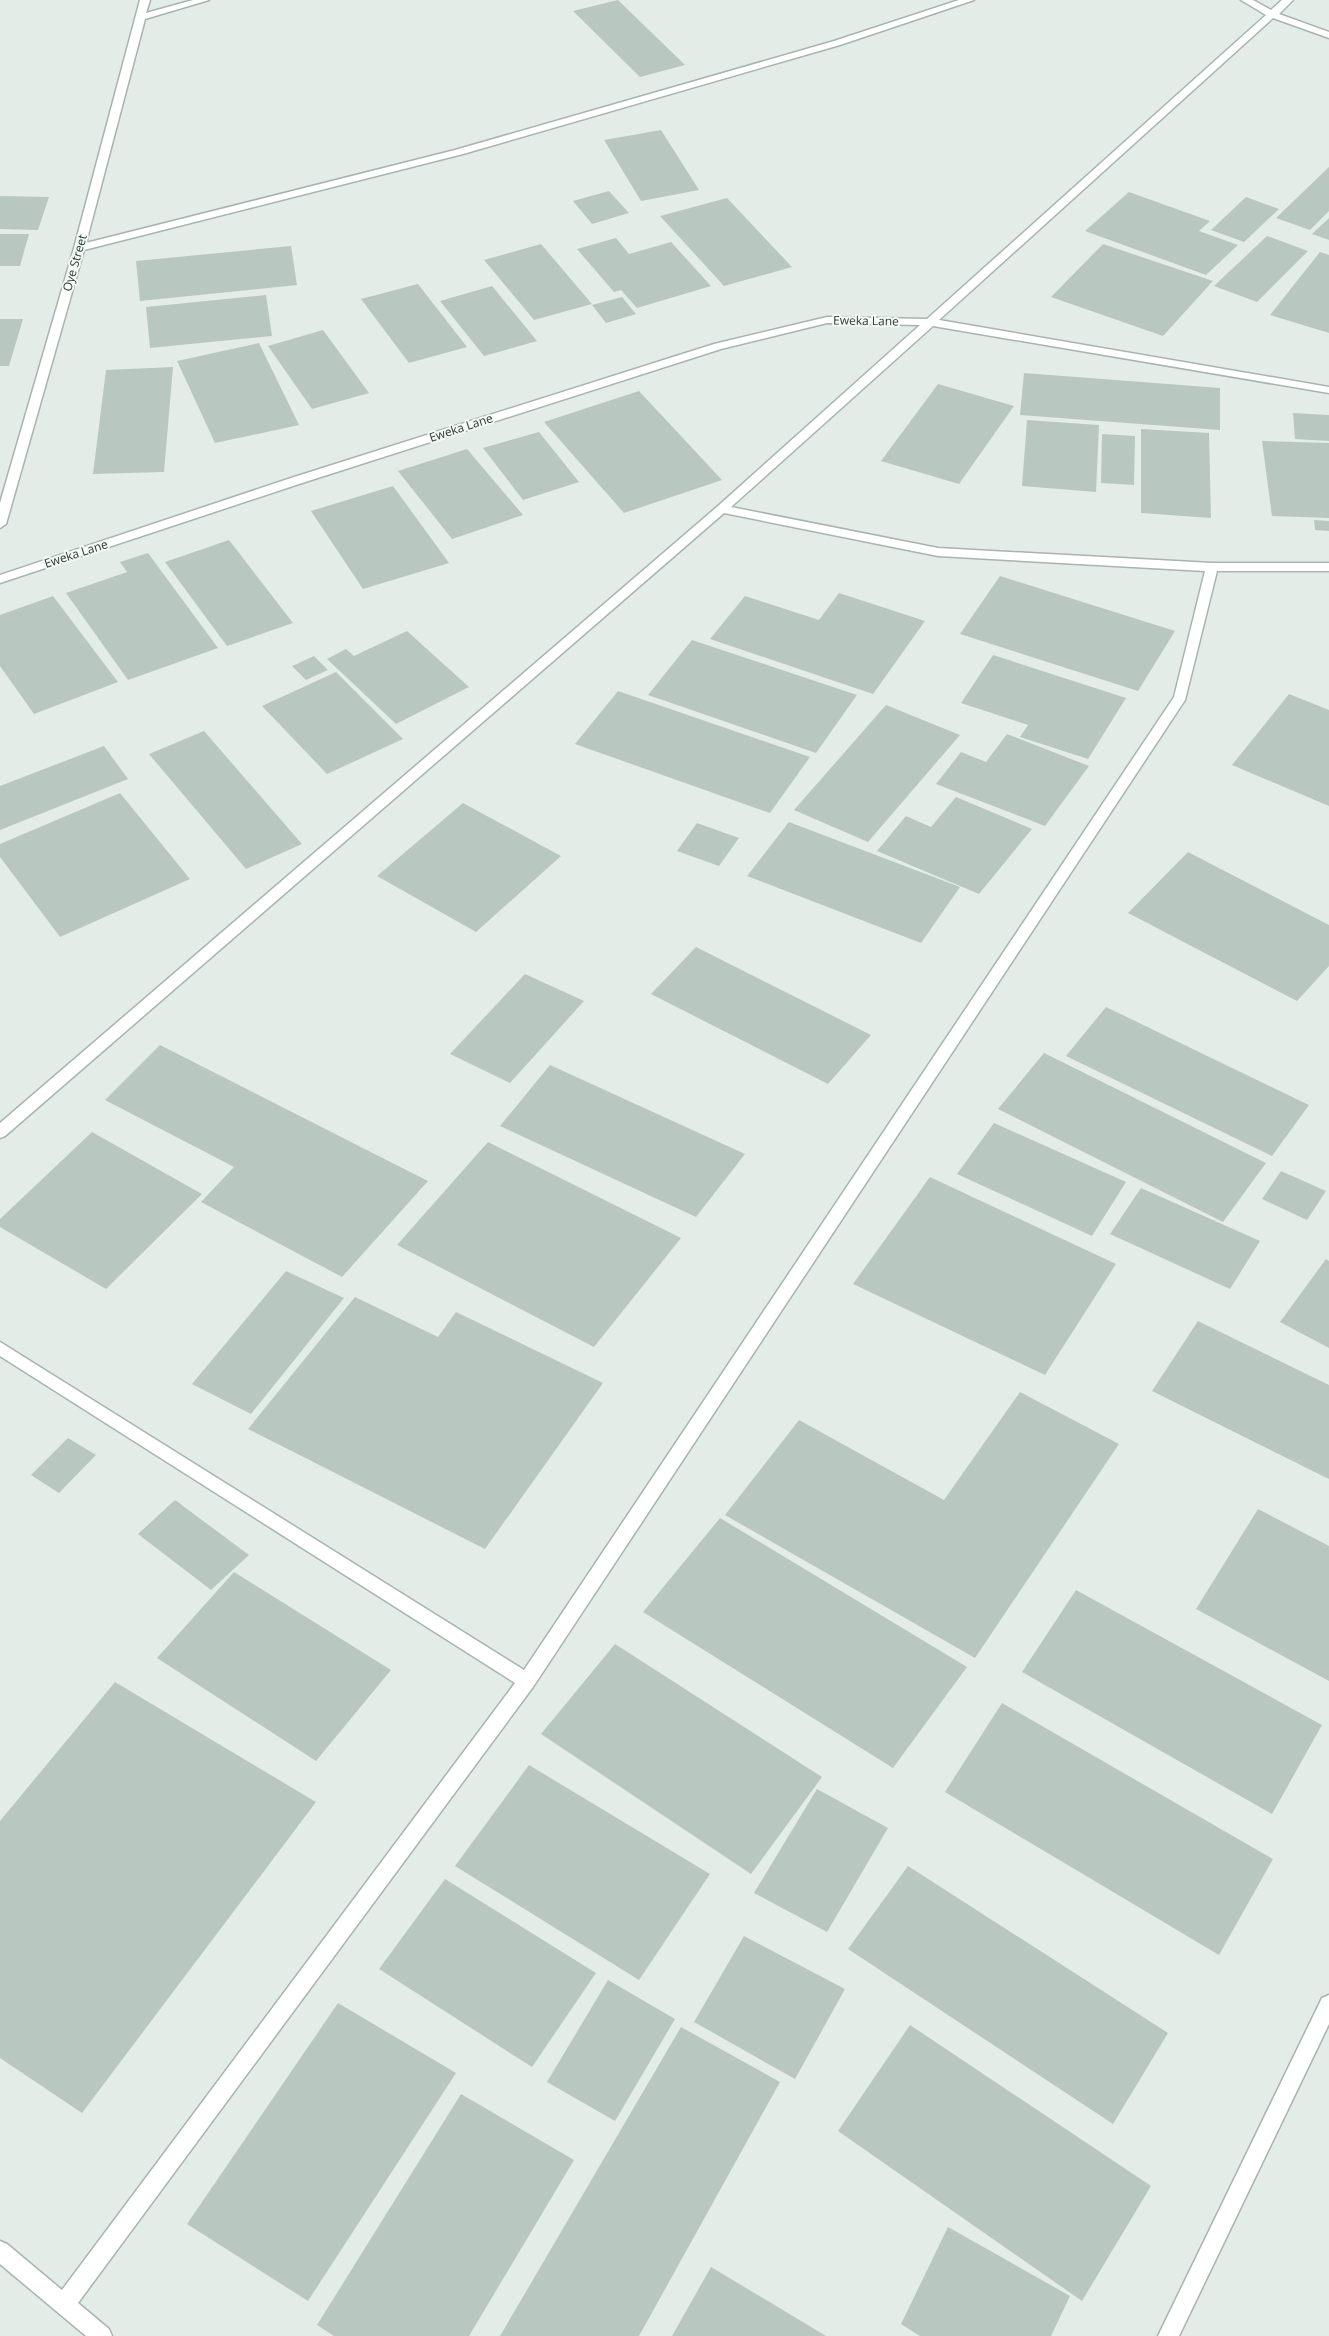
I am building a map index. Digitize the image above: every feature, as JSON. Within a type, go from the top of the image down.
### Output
[{"type":"street","name":"Oye Street","points":[[0,524],[79,248],[145,0]]},
{"type":"street","points":[[139,18],[204,0]]},
{"type":"street","points":[[79,248],[459,152],[837,43],[969,0]]},
{"type":"street","points":[[1246,0],[1273,15],[1329,35]]},
{"type":"street","points":[[0,1132],[722,509],[1288,0]]},
{"type":"street","name":"Eweka Lane","points":[[0,579],[295,481],[718,346],[828,320],[931,322],[1329,390]]},
{"type":"street","points":[[722,509],[938,552],[1212,566],[1329,567]]},
{"type":"street","points":[[65,2303],[527,1681],[1180,697],[1212,566]]},
{"type":"street","points":[[0,1348],[527,1681]]},
{"type":"street","points":[[1168,2336],[1329,2004]]},
{"type":"street","points":[[0,2251],[65,2303],[102,2336]]},
{"type":"building","points":[[618,0],[685,65],[640,77],[573,11]]},
{"type":"building","points":[[661,130],[699,190],[641,201],[604,140]]},
{"type":"building","points":[[1329,167],[1329,211],[1310,230],[1276,218]]},
{"type":"building","points":[[609,191],[629,213],[592,224],[573,201]]},
{"type":"building","points":[[1129,192],[1210,221],[1199,231],[1238,245],[1206,275],[1085,231]]},
{"type":"building","points":[[0,196],[49,197],[38,230],[0,229]]},
{"type":"building","points":[[1246,197],[1279,209],[1244,242],[1211,230]]},
{"type":"building","points":[[727,198],[792,267],[724,286],[660,216]]},
{"type":"building","points":[[1329,218],[1329,240],[1312,234]]},
{"type":"building","points":[[0,234],[29,234],[20,266],[0,266]]},
{"type":"building","points":[[1267,236],[1308,251],[1257,302],[1214,286]]},
{"type":"building","points":[[616,238],[629,254],[671,242],[711,286],[637,308],[621,290],[614,292],[577,249]]},
{"type":"building","points":[[541,244],[592,304],[534,320],[484,260]]},
{"type":"building","points":[[1103,244],[1213,281],[1163,336],[1051,297]]},
{"type":"building","points":[[291,246],[297,285],[140,301],[136,261]]},
{"type":"building","points":[[1320,252],[1329,255],[1329,333],[1270,315]]},
{"type":"building","points":[[418,284],[467,347],[409,363],[361,299]]},
{"type":"building","points":[[492,286],[537,341],[484,356],[440,301]]},
{"type":"building","points":[[266,295],[272,336],[150,348],[146,307]]},
{"type":"building","points":[[622,297],[636,314],[606,323],[592,305]]},
{"type":"building","points":[[0,319],[23,319],[9,366],[0,366]]},
{"type":"building","points":[[323,330],[369,393],[312,409],[268,346]]},
{"type":"building","points":[[259,343],[299,425],[215,443],[177,361]]},
{"type":"building","points":[[173,367],[164,472],[93,474],[106,370]]},
{"type":"building","points":[[1024,373],[1220,388],[1220,430],[1020,415]]},
{"type":"building","points":[[938,384],[1014,406],[959,484],[881,461]]},
{"type":"building","points":[[639,391],[722,480],[624,513],[544,422]]},
{"type":"building","points":[[1293,413],[1329,415],[1329,441],[1295,439]]},
{"type":"building","points":[[1027,420],[1099,425],[1096,492],[1022,486]]},
{"type":"building","points":[[1141,429],[1209,433],[1211,518],[1141,513]]},
{"type":"building","points":[[539,432],[579,482],[523,500],[483,448]]},
{"type":"building","points":[[1102,434],[1135,436],[1134,485],[1101,483]]},
{"type":"building","points":[[1262,441],[1329,443],[1329,518],[1272,516]]},
{"type":"building","points":[[467,449],[523,515],[452,539],[398,471]]},
{"type":"building","points":[[393,486],[449,563],[363,589],[311,511]]},
{"type":"building","points":[[1314,520],[1329,521],[1329,531],[1315,530]]},
{"type":"building","points":[[229,540],[293,623],[227,646],[165,562]]},
{"type":"building","points":[[148,553],[218,648],[128,680],[66,593],[127,572],[120,562]]},
{"type":"building","points":[[1000,576],[1175,631],[1138,691],[960,634]]},
{"type":"building","points":[[839,593],[925,621],[873,694],[710,639],[745,596],[819,620]]},
{"type":"building","points":[[53,596],[118,682],[34,714],[0,666],[0,615]]},
{"type":"building","points":[[407,631],[469,687],[396,724],[327,659],[346,649],[354,656]]},
{"type":"building","points":[[692,640],[857,695],[816,753],[648,695]]},
{"type":"building","points":[[993,655],[1126,698],[1088,759],[1020,737],[1028,725],[961,703]]},
{"type":"building","points":[[314,656],[328,670],[306,680],[292,666]]},
{"type":"building","points":[[336,672],[403,739],[327,774],[262,706]]},
{"type":"building","points":[[618,691],[810,757],[770,813],[575,744]]},
{"type":"building","points":[[1289,694],[1329,710],[1329,806],[1232,765]]},
{"type":"building","points":[[886,705],[960,735],[868,842],[794,810]]},
{"type":"building","points":[[204,731],[302,844],[246,869],[149,754]]},
{"type":"building","points":[[1007,734],[1089,766],[1045,826],[936,784],[961,752],[986,762]]},
{"type":"building","points":[[104,746],[128,779],[0,830],[0,786]]},
{"type":"building","points":[[120,793],[190,879],[60,937],[0,857],[0,844]]},
{"type":"building","points":[[956,797],[1032,829],[979,894],[877,851],[906,816],[931,827]]},
{"type":"building","points":[[463,803],[561,856],[476,932],[377,876]]},
{"type":"building","points":[[789,822],[960,887],[921,943],[747,876]]},
{"type":"building","points":[[697,823],[739,838],[719,866],[677,851]]},
{"type":"building","points":[[1188,852],[1329,925],[1329,966],[1297,1001],[1128,913]]},
{"type":"building","points":[[696,947],[871,1035],[828,1084],[651,994]]},
{"type":"building","points":[[525,974],[584,1001],[510,1083],[450,1054]]},
{"type":"building","points":[[1106,1007],[1309,1105],[1272,1156],[1066,1056]]},
{"type":"building","points":[[160,1045],[428,1181],[342,1277],[201,1202],[234,1167],[105,1100]]},
{"type":"building","points":[[1044,1053],[1266,1163],[1223,1222],[998,1109]]},
{"type":"building","points":[[550,1065],[745,1154],[696,1217],[500,1126]]},
{"type":"building","points":[[994,1123],[1126,1182],[1092,1236],[957,1174]]},
{"type":"building","points":[[92,1132],[202,1194],[106,1289],[0,1227],[0,1219]]},
{"type":"building","points":[[488,1142],[681,1238],[594,1347],[397,1245]]},
{"type":"building","points":[[1281,1171],[1326,1191],[1307,1220],[1262,1199]]},
{"type":"building","points":[[930,1177],[1116,1264],[1045,1375],[853,1284]]},
{"type":"building","points":[[1141,1188],[1260,1241],[1230,1289],[1110,1234]]},
{"type":"building","points":[[1326,1259],[1329,1261],[1329,1348],[1280,1322]]},
{"type":"building","points":[[286,1271],[344,1298],[251,1414],[192,1384]]},
{"type":"building","points":[[355,1297],[438,1337],[456,1312],[603,1383],[485,1549],[248,1429]]},
{"type":"building","points":[[1198,1321],[1329,1385],[1329,1479],[1152,1391]]},
{"type":"building","points":[[1020,1392],[1119,1444],[975,1658],[725,1515],[799,1420],[944,1500]]},
{"type":"building","points":[[68,1438],[96,1455],[59,1493],[31,1475]]},
{"type":"building","points":[[175,1500],[249,1555],[211,1590],[138,1534]]},
{"type":"building","points":[[1258,1509],[1329,1546],[1329,1681],[1196,1609]]},
{"type":"building","points":[[720,1518],[967,1667],[893,1768],[643,1612]]},
{"type":"building","points":[[234,1572],[391,1670],[316,1761],[157,1658]]},
{"type":"building","points":[[1076,1590],[1322,1725],[1272,1814],[1022,1672]]},
{"type":"building","points":[[615,1644],[822,1777],[751,1874],[541,1734]]},
{"type":"building","points":[[115,1682],[316,1802],[82,2113],[0,2058],[0,1821]]},
{"type":"building","points":[[1002,1703],[1273,1859],[1219,1955],[945,1792]]},
{"type":"building","points":[[529,1765],[710,1874],[639,1980],[455,1866]]},
{"type":"building","points":[[817,1789],[888,1828],[827,1932],[754,1893]]},
{"type":"building","points":[[908,1866],[1168,2033],[1113,2124],[848,1949]]},
{"type":"building","points":[[445,1879],[596,1973],[532,2067],[379,1969]]},
{"type":"building","points":[[744,1936],[845,1989],[795,2079],[694,2022]]},
{"type":"building","points":[[608,1980],[675,2019],[615,2121],[547,2082]]},
{"type":"building","points":[[338,2003],[456,2073],[308,2301],[187,2224]]},
{"type":"building","points":[[910,2025],[1151,2186],[1082,2301],[838,2131]]},
{"type":"building","points":[[681,2027],[780,2082],[639,2336],[500,2336]]},
{"type":"building","points":[[461,2094],[574,2160],[469,2336],[334,2336],[317,2325]]},
{"type":"building","points":[[948,2227],[1070,2296],[1051,2336],[920,2336],[901,2324]]},
{"type":"building","points":[[711,2267],[826,2336],[672,2336]]}]
